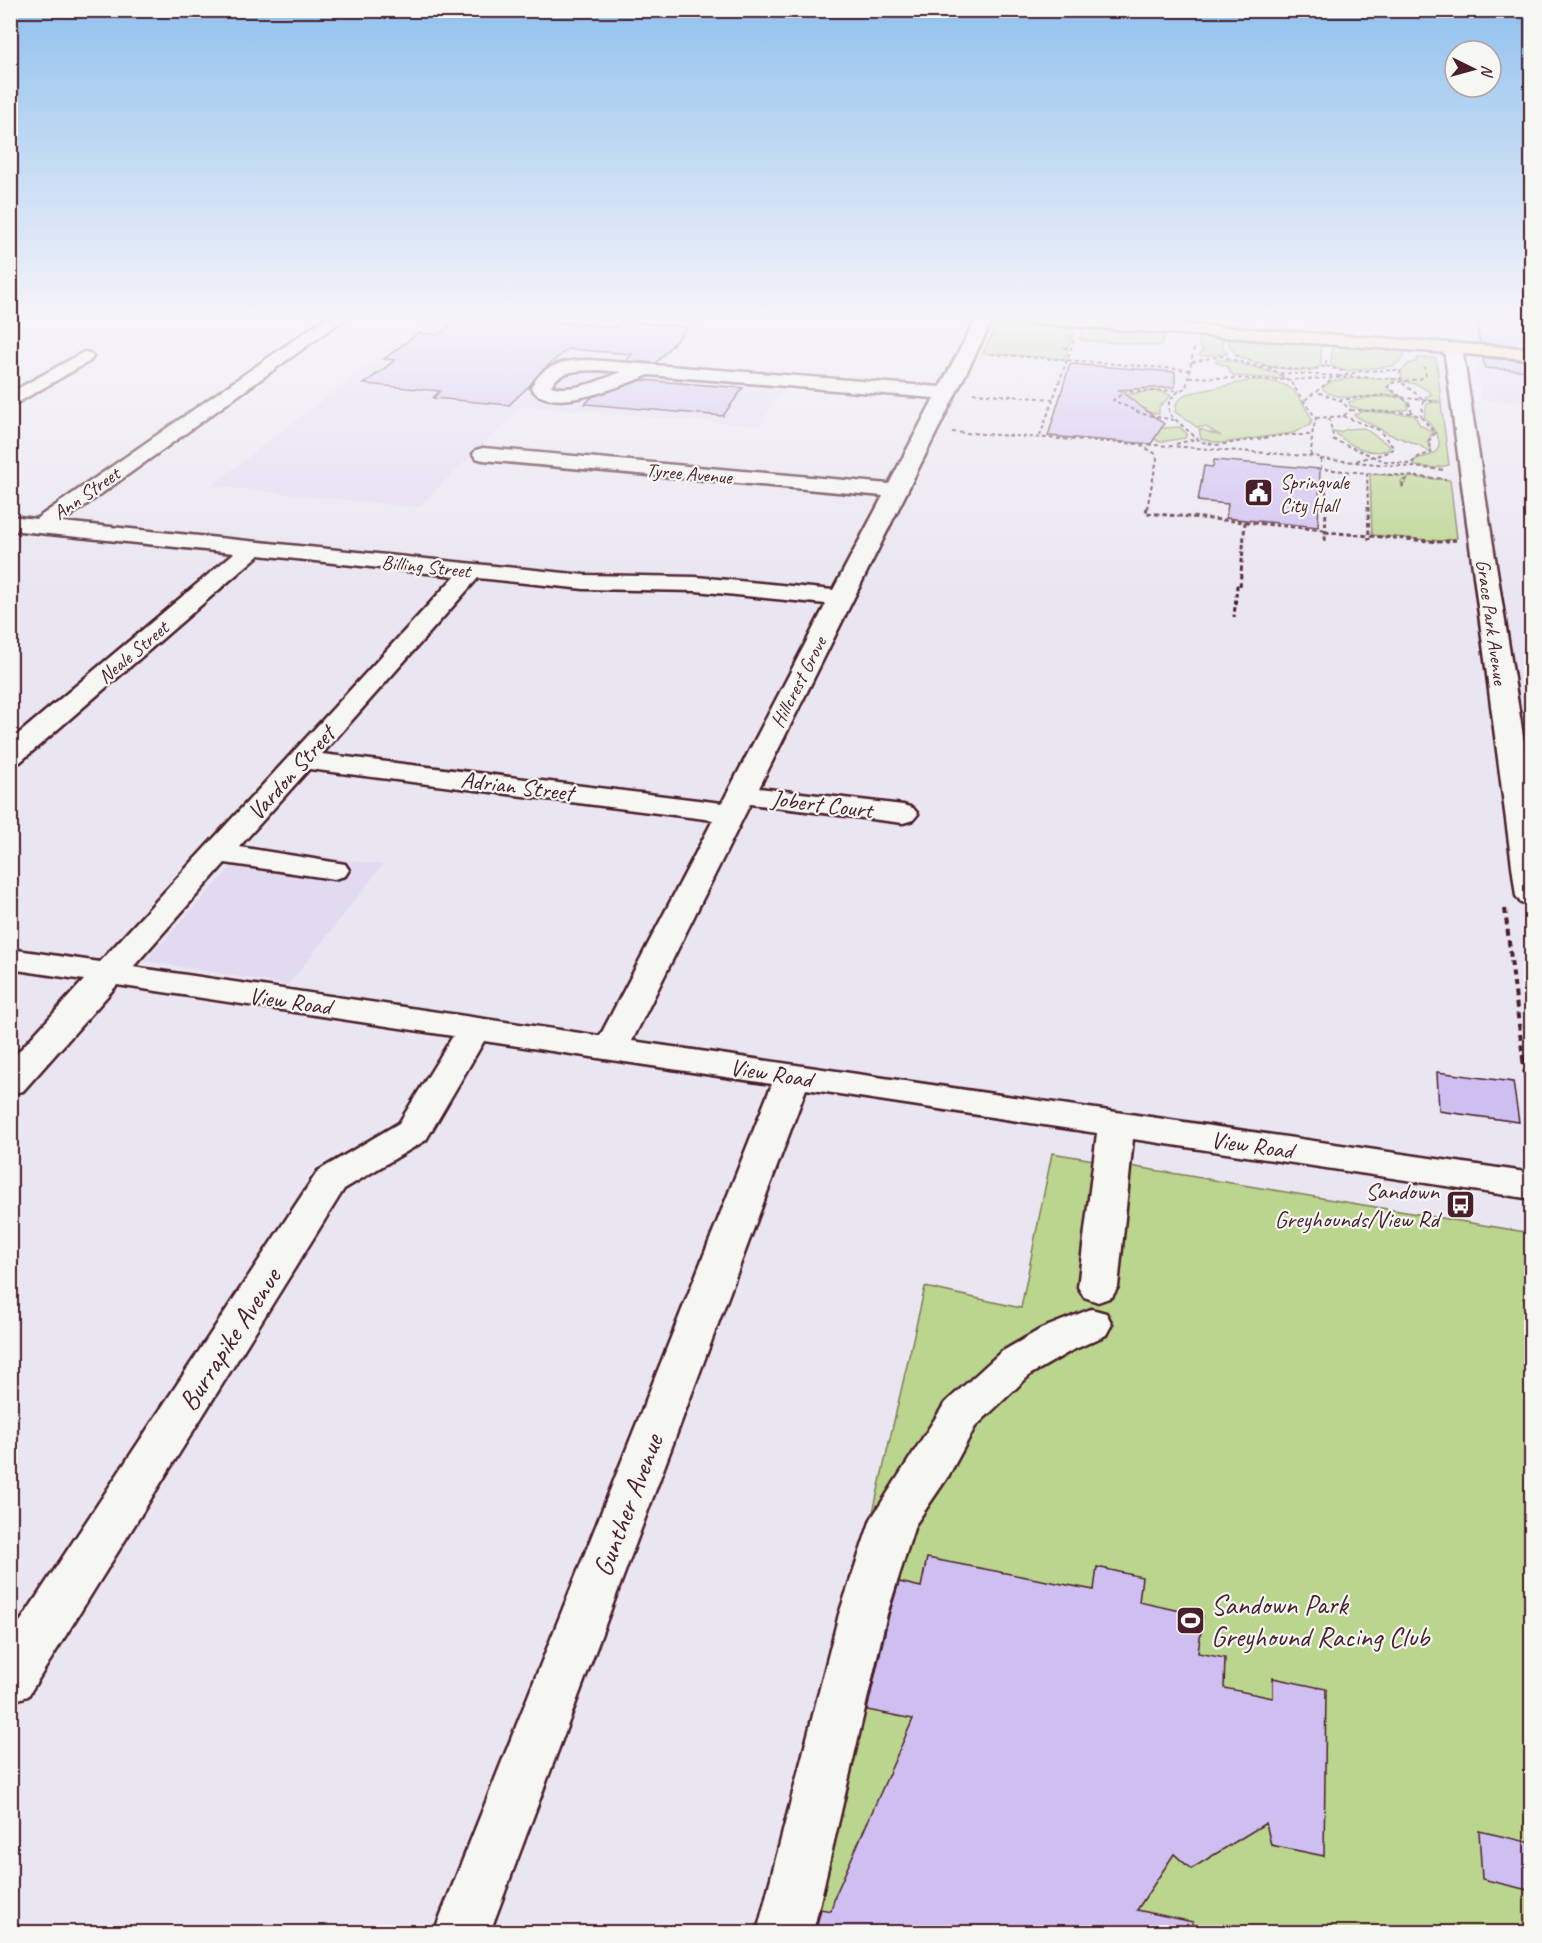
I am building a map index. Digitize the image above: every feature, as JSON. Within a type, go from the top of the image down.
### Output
[{"type":"street","name":"Ann Street","points":[[41,525],[209,408]]},
{"type":"street","name":"Hillcrest Grove","points":[[611,1048],[939,408]]},
{"type":"street","name":"Grace Park Avenue","points":[[1448,408],[1532,896]]},
{"type":"street","name":"Tyree Avenue","points":[[483,454],[896,491]]},
{"type":"street","name":"Billing Street","points":[[10,522],[472,571],[615,584],[696,584],[842,598]]},
{"type":"street","name":"Neale Street","points":[[10,756],[254,548]]},
{"type":"street","name":"Vardon Street","points":[[10,1083],[472,571]]},
{"type":"street","name":"Adrian Street","points":[[303,760],[736,804]]},
{"type":"street","name":"Jobert Court","points":[[736,804],[903,814]]},
{"type":"street","points":[[219,853],[334,870]]},
{"type":"street","name":"View Road","points":[[10,959],[1116,1126],[1532,1186]]},
{"type":"street","name":"Burrapike Avenue","points":[[10,1680],[331,1180],[413,1131],[476,1028]]},
{"type":"street","name":"Gunther Avenue","points":[[462,1932],[793,1077]]},
{"type":"street","points":[[785,1932],[863,1614],[894,1519],[933,1462],[960,1415],[1016,1363],[1056,1340],[1094,1305],[1116,1126]]},
{"type":"path","points":[[944,431],[1039,439],[1050,408]]},
{"type":"path","points":[[1125,408],[1148,417],[1176,420]]},
{"type":"path","points":[[1169,408],[1169,414],[1196,438],[1211,446],[1284,435],[1312,435]]},
{"type":"path","points":[[1310,408],[1316,418],[1311,456]]},
{"type":"path","points":[[1329,418],[1334,440],[1384,461],[1410,464],[1420,456],[1431,453],[1432,449],[1428,442],[1435,433],[1421,417],[1412,413],[1351,410],[1348,408]]},
{"type":"path","points":[[1410,408],[1412,413]]},
{"type":"path","points":[[1421,417],[1423,408]]},
{"type":"path","points":[[1343,416],[1351,410]]},
{"type":"path","points":[[1316,418],[1343,416],[1372,426],[1387,435],[1394,448],[1388,453],[1370,454],[1353,462]]},
{"type":"path","points":[[1040,436],[1139,444],[1211,446],[1321,457],[1321,459],[1452,470]]},
{"type":"path","points":[[1172,445],[1196,438]]},
{"type":"path","points":[[1248,440],[1248,451]]},
{"type":"path","points":[[1139,444],[1156,454],[1157,459],[1146,513],[1245,522],[1369,538],[1440,542],[1460,539]]},
{"type":"path","points":[[1321,459],[1321,469],[1453,480]]},
{"type":"path","points":[[1367,473],[1369,538]]},
{"type":"path","points":[[1403,487],[1402,482],[1407,479],[1405,476]]},
{"type":"path","points":[[1325,541],[1326,482]]},
{"type":"path","points":[[1234,617],[1245,522]]},
{"type":"shaded area","points":[[313,408],[521,408],[418,507],[211,486]]},
{"type":"shaded area","points":[[543,408],[771,408],[759,426]]},
{"type":"shaded area","points":[[250,846],[383,865],[288,985],[145,961]]},
{"type":"green space","points":[[1159,408],[1159,414],[1129,409]]},
{"type":"green space","points":[[1176,408],[1305,408],[1312,419],[1310,425],[1293,433],[1221,443],[1201,439],[1199,429],[1221,436],[1206,427],[1197,427],[1175,412]]},
{"type":"green space","points":[[1355,408],[1408,409],[1379,412]]},
{"type":"green space","points":[[1426,408],[1442,408],[1449,465],[1435,468],[1416,466],[1413,463],[1416,459],[1431,455],[1439,446],[1438,436],[1424,417]]},
{"type":"green space","points":[[1363,411],[1414,415],[1420,425],[1433,432],[1427,442],[1431,449],[1429,452],[1419,445],[1389,434],[1354,415]]},
{"type":"green space","points":[[1180,427],[1187,434],[1185,438],[1160,442],[1154,439],[1161,428]]},
{"type":"green space","points":[[1364,428],[1390,446],[1389,450],[1373,452],[1359,448],[1345,441],[1333,431]]},
{"type":"green space","points":[[1370,474],[1404,476],[1401,482],[1402,487],[1407,477],[1450,480],[1457,538],[1440,541],[1372,535]]},
{"type":"green space","name":"Sandown Park Greyhound Racing Club","points":[[1052,1153],[1531,1233],[1531,1932],[776,1932],[925,1287],[1021,1308]]},
{"type":"building","points":[[627,408],[729,408],[723,416]]},
{"type":"building","points":[[1057,408],[1142,408],[1164,424],[1151,444],[1048,436]]},
{"type":"building","name":"Springvale City Hall","points":[[1214,460],[1320,469],[1318,527],[1226,518],[1228,504],[1198,501],[1204,466],[1213,467]]},
{"type":"building","points":[[1437,1072],[1513,1082],[1519,1122],[1439,1111]]},
{"type":"building","points":[[927,1558],[1094,1590],[1097,1567],[1142,1577],[1139,1602],[1203,1616],[1198,1653],[1225,1658],[1224,1688],[1273,1698],[1273,1678],[1326,1689],[1324,1856],[1271,1845],[1266,1823],[1191,1869],[1174,1854],[1137,1910],[1193,1922],[1192,1932],[815,1932],[821,1909],[831,1911],[835,1896],[913,1719],[867,1710],[899,1582],[921,1587]]},
{"type":"building","points":[[1479,1831],[1532,1843],[1532,1891],[1482,1879]]},
{"type":"place","name":"Springvale City Hall","points":[[1259,493]]},
{"type":"place","name":"Sandown Greyhounds/View Rd","points":[[1460,1205]]},
{"type":"place","name":"Sandown Park Greyhound Racing Club","points":[[1190,1620]]}]
